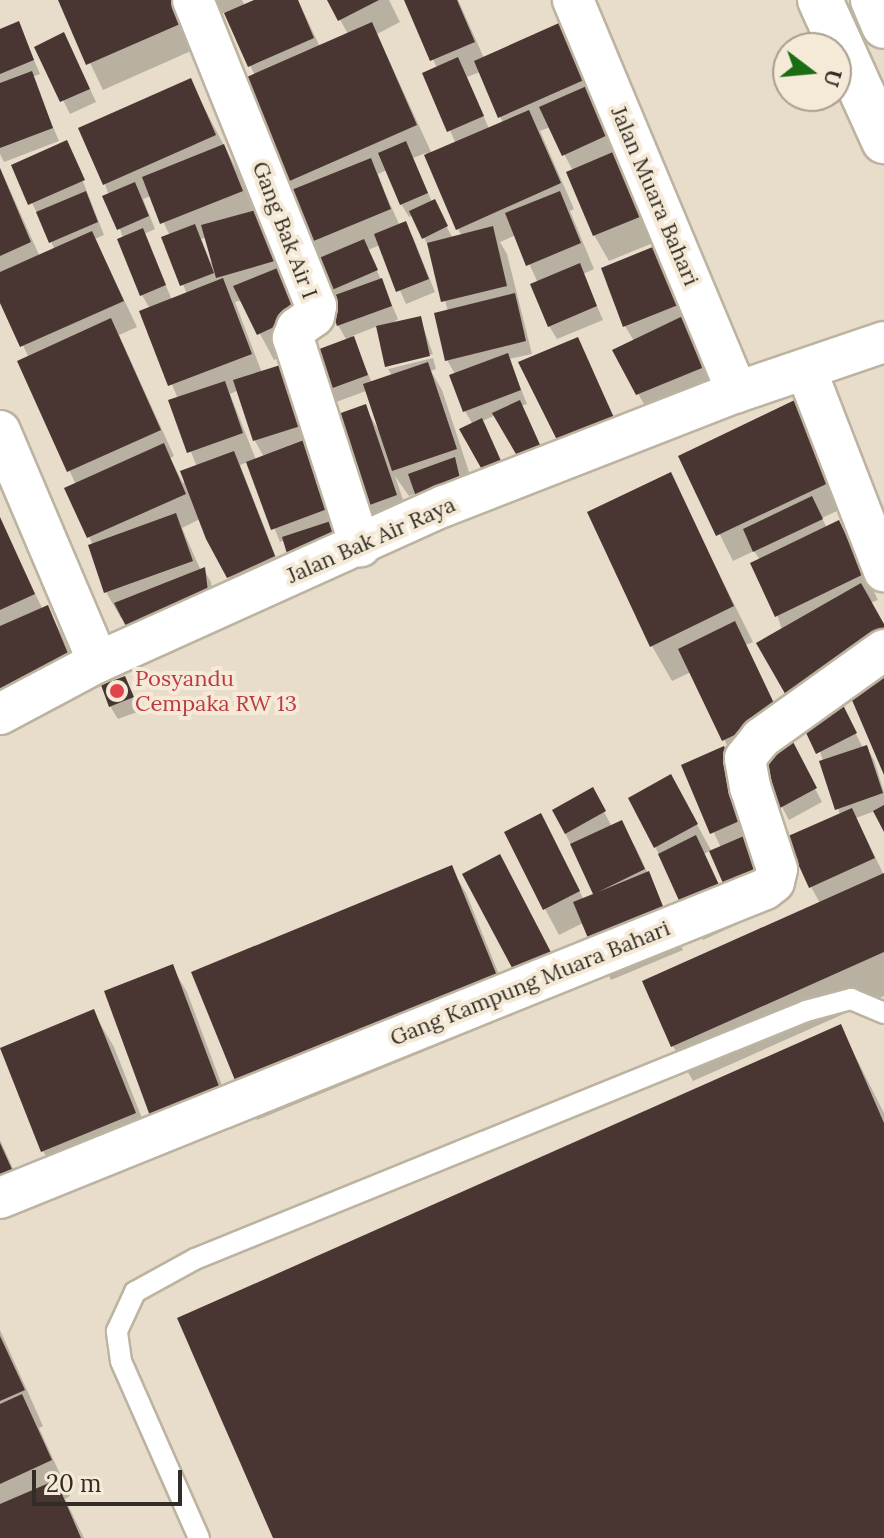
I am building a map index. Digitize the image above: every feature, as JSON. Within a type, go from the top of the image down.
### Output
[{"type":"highway","points":[[820,0],[884,141]]},
{"type":"highway","points":[[873,0],[884,26]]},
{"type":"street","name":"Gang Bak Air I","points":[[193,0],[316,306],[314,316],[297,328],[293,338],[360,546]]},
{"type":"street","name":"Jalan Muara Bahari","points":[[573,0],[737,392]]},
{"type":"street","name":"Jalan Bak Air Raya","points":[[98,662],[444,506],[737,392],[884,342]]},
{"type":"street","points":[[806,370],[884,571]]},
{"type":"street","points":[[0,431],[98,662],[0,714]]},
{"type":"street","name":"Gang Kampung Muara Bahari","points":[[0,1198],[765,889],[774,882],[777,869],[750,787],[745,758],[761,738],[884,650]]},
{"type":"lane","points":[[199,1538],[121,1361],[117,1331],[135,1292],[195,1259],[806,1011],[851,999],[884,1013]]},
{"type":"building","points":[[58,0],[178,0],[187,21],[86,65]]},
{"type":"building","points":[[254,0],[298,0],[314,38],[248,67],[224,13]]},
{"type":"building","points":[[327,0],[379,0],[338,21]]},
{"type":"building","points":[[404,0],[457,0],[475,42],[430,61]]},
{"type":"building","points":[[568,19],[593,76],[498,118],[474,61]]},
{"type":"building","points":[[19,21],[34,60],[0,74],[0,29]]},
{"type":"building","points":[[372,22],[417,125],[285,183],[240,80]]},
{"type":"building","points":[[64,32],[90,89],[60,102],[34,47]]},
{"type":"building","points":[[458,57],[484,116],[447,132],[422,73]]},
{"type":"building","points":[[32,71],[53,128],[0,148],[0,83]]},
{"type":"building","points":[[191,78],[216,135],[103,185],[78,128]]},
{"type":"building","points":[[589,85],[610,134],[562,156],[539,107]]},
{"type":"building","points":[[529,110],[561,183],[456,230],[424,155]]},
{"type":"building","points":[[67,140],[85,180],[28,205],[11,165]]},
{"type":"building","points":[[406,141],[428,193],[400,205],[378,153]]},
{"type":"building","points":[[224,144],[243,191],[160,224],[142,177]]},
{"type":"building","points":[[620,149],[647,214],[593,236],[566,172]]},
{"type":"building","points":[[371,158],[391,209],[299,247],[279,195]]},
{"type":"building","points":[[0,168],[31,242],[0,256]]},
{"type":"building","points":[[135,182],[149,216],[117,230],[102,196]]},
{"type":"building","points":[[86,191],[98,222],[49,243],[36,212]]},
{"type":"building","points":[[560,191],[581,243],[526,266],[505,213]]},
{"type":"building","points":[[435,199],[448,226],[422,239],[409,211]]},
{"type":"building","points":[[263,208],[278,260],[216,278],[201,225]]},
{"type":"building","points":[[406,221],[429,279],[396,292],[374,234]]},
{"type":"building","points":[[195,224],[214,273],[180,286],[161,237]]},
{"type":"building","points":[[493,226],[507,286],[441,302],[427,243]]},
{"type":"building","points":[[143,228],[166,285],[140,296],[117,239]]},
{"type":"building","points":[[92,231],[124,301],[20,347],[0,303],[0,272]]},
{"type":"building","points":[[364,239],[378,270],[325,293],[312,261]]},
{"type":"building","points":[[670,240],[693,299],[623,327],[601,268]]},
{"type":"building","points":[[580,263],[597,306],[548,327],[530,284]]},
{"type":"building","points":[[285,265],[302,314],[257,335],[233,286]]},
{"type":"building","points":[[223,278],[252,354],[168,386],[139,311]]},
{"type":"building","points":[[382,278],[392,306],[337,326],[327,298]]},
{"type":"building","points":[[515,293],[526,341],[445,361],[434,313]]},
{"type":"building","points":[[687,314],[702,368],[636,395],[612,350]]},
{"type":"building","points":[[421,316],[430,356],[385,367],[376,326]]},
{"type":"building","points":[[111,318],[161,430],[67,472],[17,361]]},
{"type":"building","points":[[354,336],[368,375],[319,393],[306,354]]},
{"type":"building","points":[[578,337],[614,418],[558,442],[518,362]]},
{"type":"building","points":[[508,353],[521,390],[463,412],[449,375]]},
{"type":"building","points":[[290,362],[310,423],[253,441],[233,380]]},
{"type":"building","points":[[428,362],[457,449],[392,471],[363,384]]},
{"type":"building","points":[[225,381],[243,433],[187,453],[168,400]]},
{"type":"building","points":[[801,397],[839,478],[716,536],[678,456]]},
{"type":"building","points":[[520,400],[541,447],[516,454],[492,413]]},
{"type":"building","points":[[366,404],[397,495],[356,510],[324,419]]},
{"type":"building","points":[[482,418],[502,463],[485,475],[459,429]]},
{"type":"building","points":[[312,437],[338,505],[271,530],[246,462]]},
{"type":"building","points":[[164,443],[186,494],[87,538],[64,488]]},
{"type":"building","points":[[234,451],[275,556],[227,578],[206,539],[180,471]]},
{"type":"building","points":[[455,457],[461,483],[419,505],[408,474]]},
{"type":"building","points":[[671,472],[734,606],[650,647],[587,512]]},
{"type":"building","points":[[812,496],[823,519],[753,552],[743,529]]},
{"type":"building","points":[[176,513],[193,561],[104,593],[88,545]]},
{"type":"building","points":[[0,517],[35,594],[0,610]]},
{"type":"building","points":[[340,518],[341,537],[288,557],[282,537]]},
{"type":"building","points":[[839,520],[864,574],[775,617],[750,563]]},
{"type":"building","points":[[205,567],[209,600],[130,634],[114,603]]},
{"type":"building","points":[[861,583],[884,624],[884,642],[787,697],[756,643]]},
{"type":"building","points":[[48,605],[71,661],[0,691],[0,626]]},
{"type":"building","points":[[735,621],[779,714],[722,741],[678,649]]},
{"type":"building","points":[[884,669],[884,775],[846,686]]},
{"type":"building","name":"Posyandu Cempaka RW 13","points":[[125,676],[134,697],[109,707],[101,685]]},
{"type":"building","points":[[840,699],[857,733],[816,754],[800,720]]},
{"type":"building","points":[[790,736],[817,788],[780,808],[753,756]]},
{"type":"building","points":[[867,745],[883,793],[835,810],[819,761]]},
{"type":"building","points":[[724,746],[753,815],[710,834],[681,765]]},
{"type":"building","points":[[671,774],[698,824],[654,848],[628,798]]},
{"type":"building","points":[[593,787],[606,811],[565,834],[552,810]]},
{"type":"building","points":[[884,805],[884,832],[873,811]]},
{"type":"building","points":[[852,808],[875,858],[809,888],[786,837]]},
{"type":"building","points":[[541,813],[580,891],[543,910],[504,832]]},
{"type":"building","points":[[622,820],[645,869],[598,892],[649,871],[670,924],[595,955],[573,902],[593,894],[570,844]]},
{"type":"building","points":[[758,830],[774,870],[726,890],[709,851]]},
{"type":"building","points":[[696,835],[725,898],[686,916],[658,854]]},
{"type":"building","points":[[500,854],[555,960],[518,979],[462,874]]},
{"type":"building","points":[[452,865],[502,988],[241,1095],[191,972]]},
{"type":"building","points":[[884,873],[884,952],[671,1047],[642,981]]},
{"type":"building","points":[[173,964],[223,1097],[153,1124],[104,991]]},
{"type":"building","points":[[94,1009],[136,1113],[41,1152],[0,1048]]},
{"type":"building","points":[[841,1024],[884,1123],[884,1538],[273,1538],[177,1318]]},
{"type":"building","points":[[0,1143],[15,1176],[0,1182]]},
{"type":"building","points":[[0,1336],[25,1390],[0,1401]]},
{"type":"building","points":[[22,1394],[52,1460],[0,1484],[0,1404]]},
{"type":"building","points":[[56,1480],[81,1538],[0,1538],[0,1504]]},
{"type":"place","name":"Posyandu Cempaka RW 13","points":[[117,691]]}]
